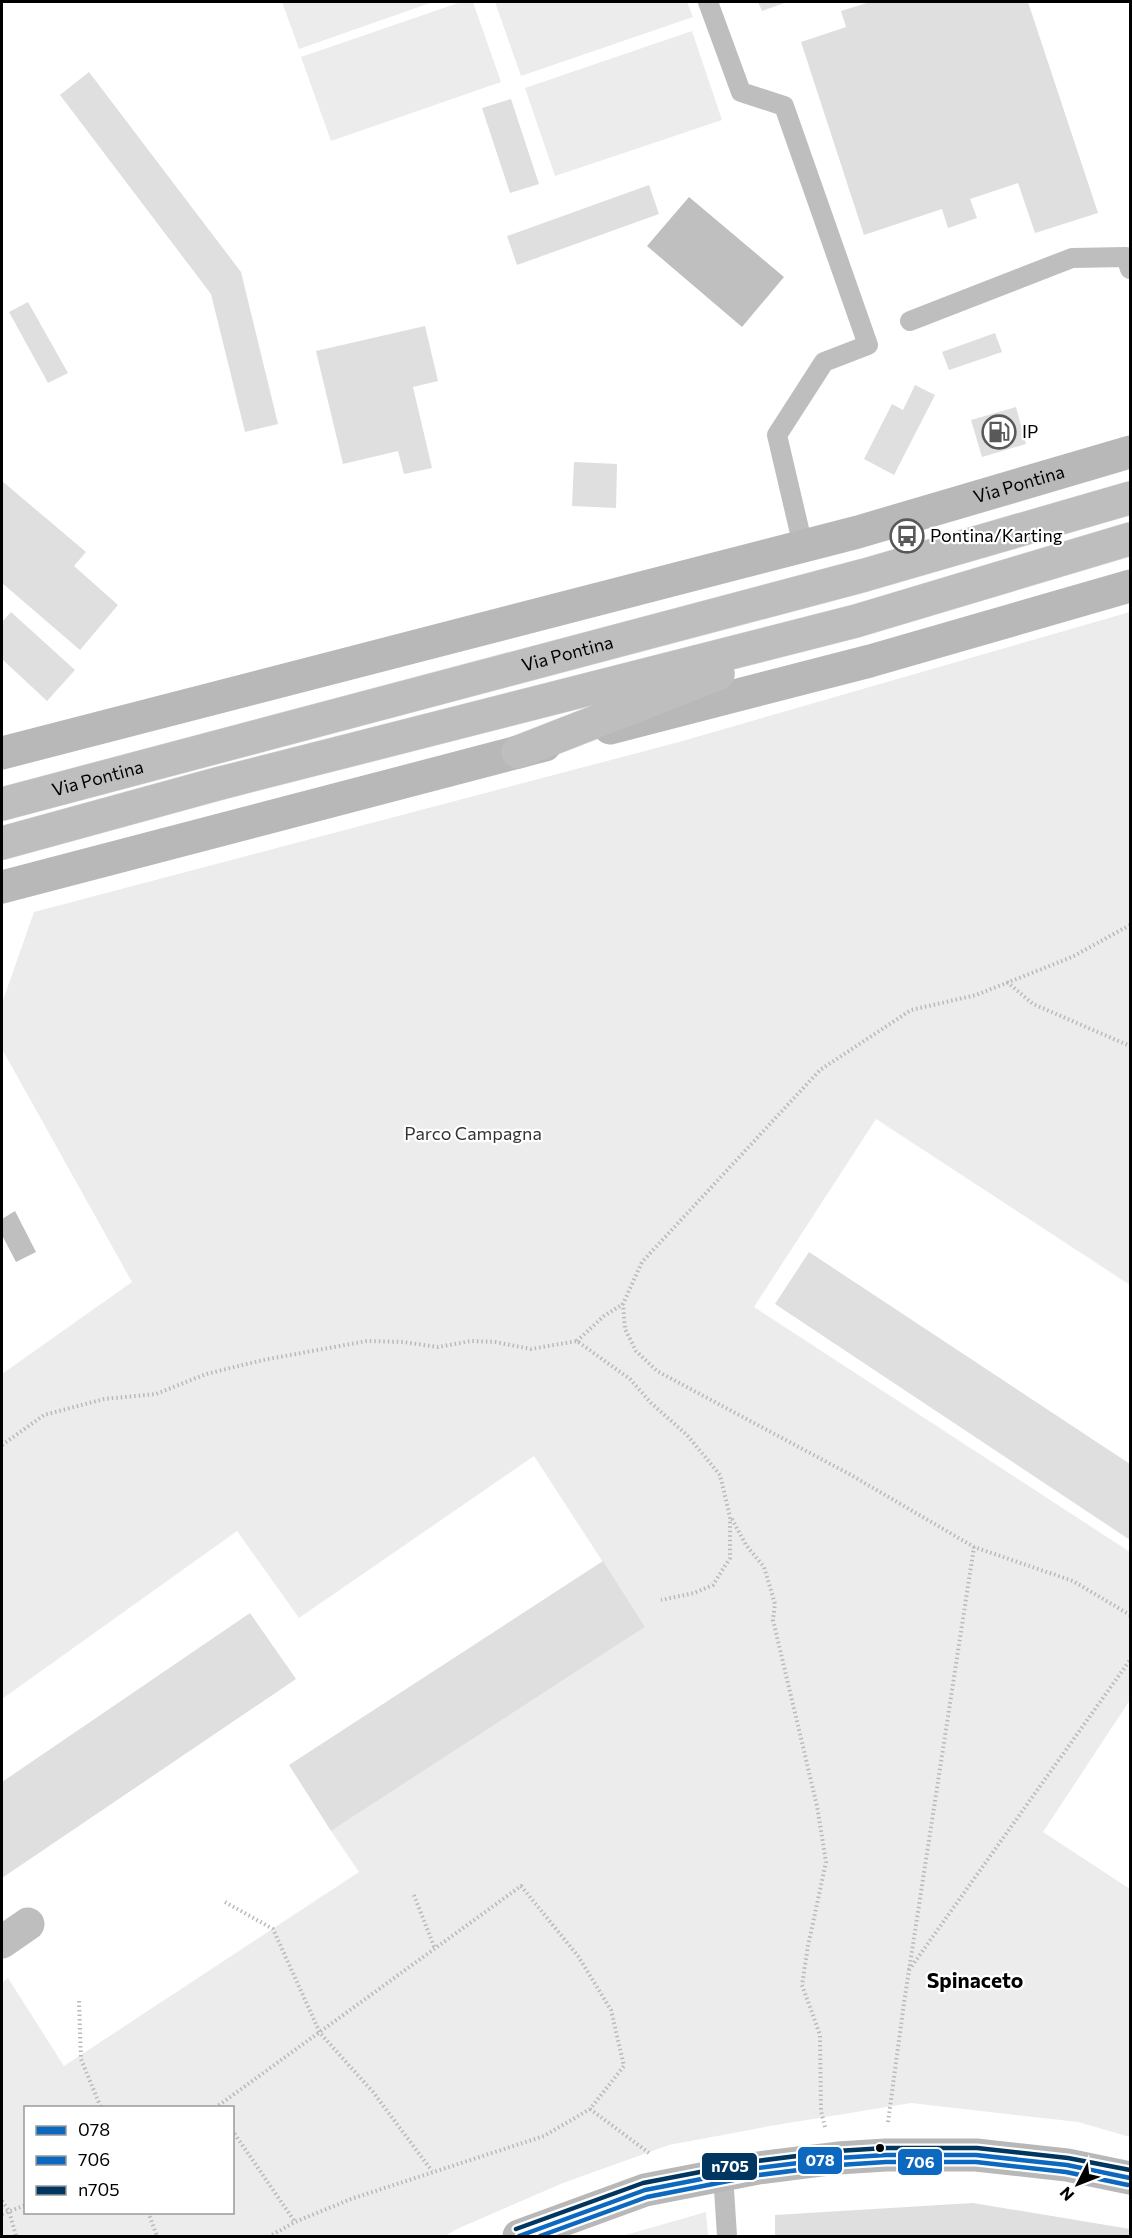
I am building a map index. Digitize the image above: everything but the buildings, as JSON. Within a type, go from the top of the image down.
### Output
[{"type":"main road","name":"Via Pontina","points":[[2,804],[865,575],[1131,498]]},
{"type":"main road","name":"Via Pontina","points":[[2,843],[217,784],[856,621],[1131,539]]},
{"type":"main road","points":[[518,752],[856,621]]},
{"type":"main road","points":[[2,1942],[28,1924]]},
{"type":"street","name":"Via Pontina","points":[[2,753],[803,546],[1131,452]]},
{"type":"street","points":[[2,887],[870,661],[1131,586]]},
{"type":"street","points":[[519,2236],[645,2190],[723,2174],[838,2158],[886,2155],[976,2155],[1067,2165],[1131,2178]]},
{"type":"lane","points":[[708,2],[741,92],[784,106],[868,345],[824,362],[777,435],[803,546]]},
{"type":"lane","points":[[910,321],[1072,258],[1126,257],[1131,269]]},
{"type":"lane","points":[[723,2174],[727,2236]]},
{"type":"path","points":[[1131,925],[1072,957],[976,994],[911,1010],[820,1070],[642,1262],[623,1304],[625,1329],[636,1351],[657,1371],[851,1475],[974,1547],[1072,1581],[1131,1615]]},
{"type":"path","points":[[1007,982],[1033,1004],[1131,1046]]},
{"type":"path","points":[[2,1445],[44,1415],[104,1399],[156,1394],[206,1374],[298,1353],[367,1341],[403,1342],[438,1347],[483,1341],[531,1349],[577,1341],[604,1316],[623,1304]]},
{"type":"path","points":[[577,1341],[630,1379],[651,1403],[687,1435],[720,1476],[730,1516],[730,1558],[713,1585],[694,1593],[662,1600]]},
{"type":"path","points":[[730,1516],[746,1545],[764,1567],[775,1604],[773,1620],[817,1806],[826,1862],[802,1985],[820,2035],[820,2111],[827,2133]]},
{"type":"path","points":[[886,2155],[887,2128],[909,1971],[974,1547]]},
{"type":"path","points":[[909,1971],[1131,1660]]},
{"type":"path","points":[[217,2106],[521,1886],[578,1956],[611,2010],[624,2066],[590,2109],[544,2136],[351,2199],[295,2222],[270,2236]]},
{"type":"path","points":[[414,1895],[435,1949]]},
{"type":"path","points":[[225,1902],[273,1929],[320,2033],[373,2092],[432,2171]]},
{"type":"path","points":[[80,2001],[81,2059],[100,2106]]},
{"type":"path","points":[[590,2109],[648,2153],[660,2151]]},
{"type":"path","points":[[234,2133],[295,2222]]},
{"type":"path","points":[[2,2201],[9,2211],[16,2236]]},
{"type":"path","points":[[2,2214],[24,2206]]},
{"type":"path","points":[[149,2214],[157,2236]]},
{"type":"green space","points":[[282,2],[433,2],[299,49]]},
{"type":"green space","points":[[461,2],[473,2],[501,82],[331,141],[301,57]]},
{"type":"green space","points":[[495,2],[687,2],[693,17],[521,76]]},
{"type":"green space","points":[[692,31],[722,120],[555,176],[525,88]]},
{"type":"green space","name":"Parco Campagna","points":[[1130,612],[1130,1285],[876,1119],[754,1307],[1130,1552],[1130,1700],[1043,1832],[1130,1889],[1130,2137],[1078,2122],[911,2103],[669,2145],[563,2183],[445,2236],[2,2236],[2,1983],[8,1978],[64,2066],[359,1872],[331,1831],[645,1627],[534,1456],[299,1618],[237,1531],[2,1699],[2,1374],[132,1282],[2,1049],[2,1003],[34,912],[679,742]]},
{"type":"green space","points":[[706,2212],[708,2236],[622,2236]]},
{"type":"shaded area","points":[[689,197],[784,277],[742,327],[647,246]]},
{"type":"shaded area","points":[[15,1211],[36,1252],[16,1262],[2,1235],[2,1219]]},
{"type":"transit line","name":"n705","points":[[516,2229],[643,2183],[757,2161],[837,2151],[886,2148],[977,2148],[1068,2158],[1130,2170]]},
{"type":"transit line","name":"078","points":[[519,2236],[645,2190],[758,2168],[838,2158],[886,2155],[976,2155],[1067,2165],[1130,2178]]},
{"type":"transit line","name":"706","points":[[540,2236],[647,2197],[759,2175],[839,2165],[886,2162],[976,2162],[1066,2172],[1128,2185]]},
{"type":"place","name":"IP","points":[[999,432]]},
{"type":"place","name":"Pontina/Karting","points":[[907,536]]},
{"type":"district","name":"Spinaceto","points":[[975,1981]]}]
